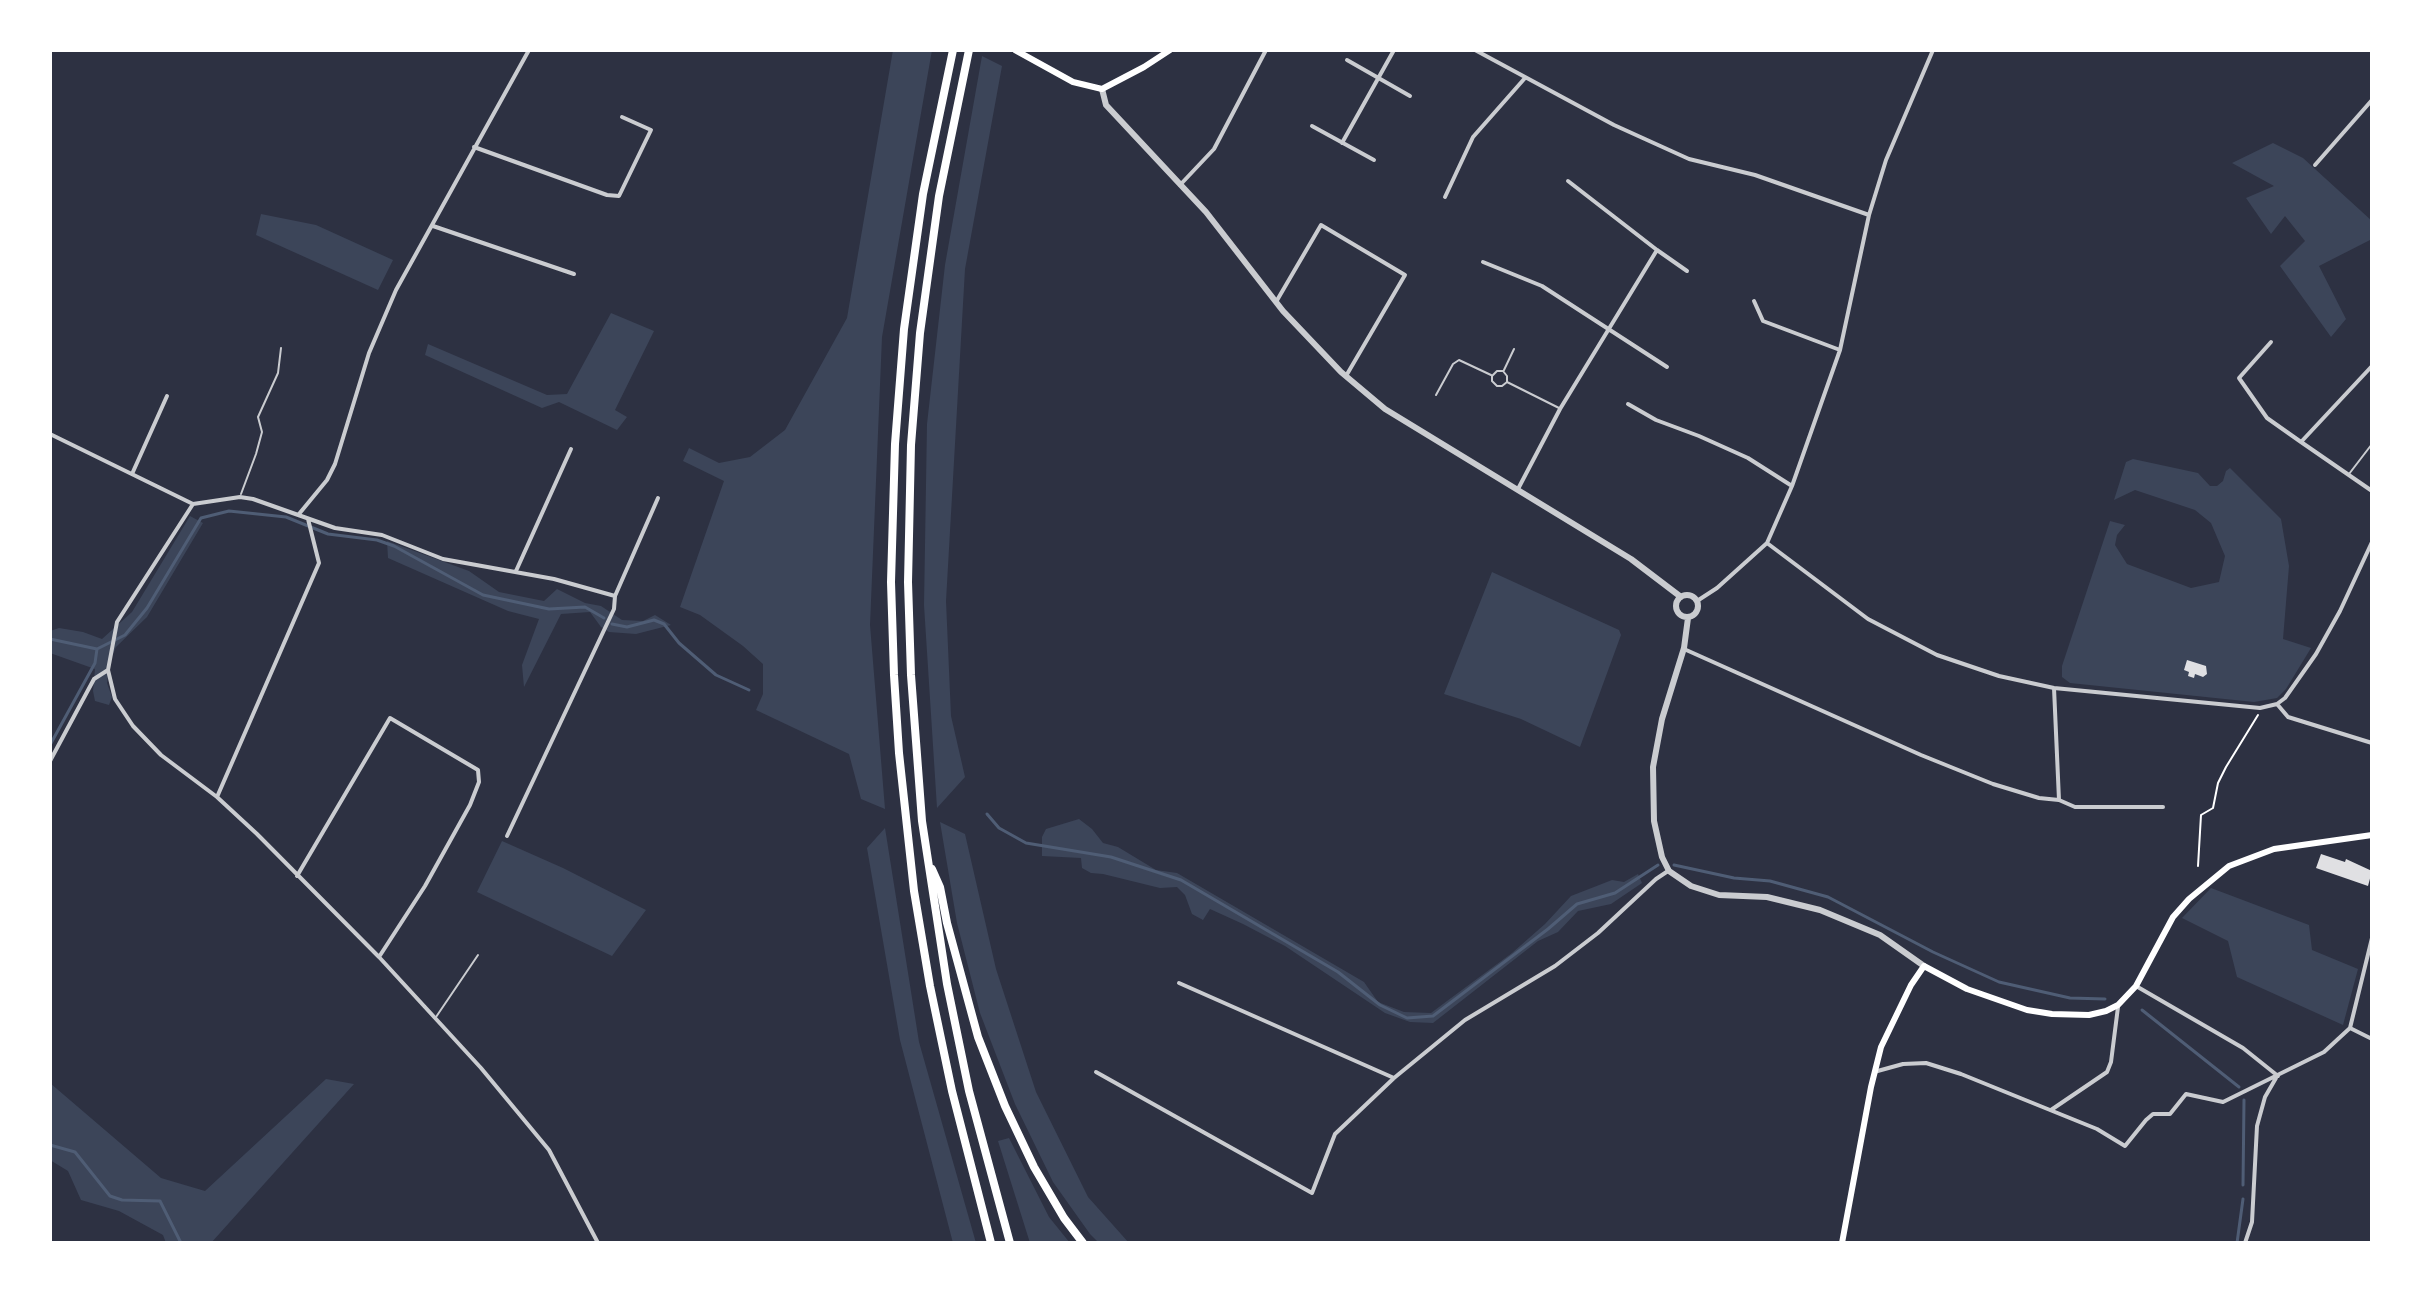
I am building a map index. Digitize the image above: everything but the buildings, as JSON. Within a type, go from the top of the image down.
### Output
[{"type":"highway","points":[[953,50],[923,194],[904,329],[895,444],[891,582],[893,660],[899,753],[918,918],[952,1091],[991,1243]]},
{"type":"highway","points":[[969,50],[939,196],[920,333],[911,445],[908,582],[911,675],[927,856],[947,984],[969,1091],[1010,1243]]},
{"type":"highway","points":[[927,856],[940,887],[978,1037],[1005,1106],[1034,1167],[1064,1218],[1083,1243]]},
{"type":"main road","points":[[1015,50],[1073,82],[1102,89],[1170,50]]},
{"type":"main road","points":[[1842,1243],[1874,1072],[1890,1025],[1924,966],[1967,989],[2027,1010],[2089,1015],[2106,1011],[2118,1005],[2136,986],[2173,917],[2189,899],[2229,866],[2274,849],[2372,835]]},
{"type":"street","points":[[299,514],[327,480],[335,464],[369,353],[396,290],[529,50]]},
{"type":"street","points":[[1180,185],[1214,149],[1266,50]]},
{"type":"street","points":[[1342,143],[1394,50]]},
{"type":"street","points":[[1475,50],[1614,125],[1689,159],[1755,175],[1869,215]]},
{"type":"street","points":[[1697,601],[1717,588],[1767,543],[1792,486],[1840,350],[1869,215],[1886,160],[1933,50]]},
{"type":"street","points":[[1347,60],[1410,96]]},
{"type":"street","points":[[1445,197],[1473,137],[1525,78]]},
{"type":"street","points":[[1102,89],[1106,105],[1206,212],[1276,302],[1346,376],[1385,409],[1631,559],[1681,597],[1690,596],[1697,601]]},
{"type":"street","points":[[2315,165],[2372,100]]},
{"type":"street","points":[[474,147],[607,195],[619,196],[651,130],[622,117]]},
{"type":"street","points":[[1312,126],[1374,160]]},
{"type":"street","points":[[1568,181],[1687,271]]},
{"type":"street","points":[[1276,302],[1321,225],[1405,275],[1346,376]]},
{"type":"street","points":[[433,226],[574,274]]},
{"type":"street","points":[[1518,489],[1560,409],[1657,250]]},
{"type":"street","points":[[1483,262],[1542,286],[1667,367]]},
{"type":"street","points":[[1754,301],[1763,321],[1840,350]]},
{"type":"street","points":[[2271,342],[2239,378],[2267,418],[2372,491]]},
{"type":"street","points":[[2301,442],[2372,366]]},
{"type":"street","points":[[132,474],[167,396]]},
{"type":"street","points":[[1628,404],[1656,420],[1748,458],[1792,486]]},
{"type":"street","points":[[50,434],[193,504],[240,497],[335,528],[382,535],[443,559],[516,571],[615,596]]},
{"type":"street","points":[[516,571],[571,449]]},
{"type":"street","points":[[507,836],[614,609],[615,596],[658,498]]},
{"type":"street","points":[[193,504],[117,622],[108,670],[115,699],[133,726],[161,755],[217,797],[379,957],[481,1068],[549,1150],[598,1243]]},
{"type":"street","points":[[217,797],[319,563],[309,520]]},
{"type":"street","points":[[1767,543],[1868,619],[1937,655],[1999,676],[2054,688],[2260,708],[2277,704],[2285,698],[2316,654],[2372,542]]},
{"type":"street","points":[[1681,597],[1676,603],[1676,611],[1688,618]]},
{"type":"street","points":[[1697,601],[1697,611],[1688,618],[1684,648],[1662,719],[1653,767],[1654,821],[1662,857],[1669,871],[1691,886],[1719,895],[1767,897],[1820,910],[1880,935],[1924,966]]},
{"type":"street","points":[[1684,648],[1921,755],[1993,784],[2039,798],[2059,800],[2075,807],[2163,807]]},
{"type":"street","points":[[50,761],[94,679],[108,670]]},
{"type":"street","points":[[2054,688],[2059,800]]},
{"type":"street","points":[[2277,704],[2288,717],[2372,743]]},
{"type":"street","points":[[297,876],[390,718],[478,770],[479,782],[470,805],[425,886],[379,957]]},
{"type":"street","points":[[1096,1072],[1312,1193],[1335,1134],[1394,1078],[1465,1020],[1555,966],[1669,871]]},
{"type":"street","points":[[1874,1072],[1903,1064],[1926,1063],[2097,1129],[2125,1146],[2153,1114],[2170,1114],[2186,1094],[2223,1102],[2324,1052],[2350,1028],[2372,938]]},
{"type":"street","points":[[1179,983],[1394,1078]]},
{"type":"street","points":[[2136,986],[2243,1048],[2278,1076]]},
{"type":"street","points":[[2051,1110],[2107,1072],[2118,1005]]},
{"type":"street","points":[[2350,1028],[2372,1039]]},
{"type":"street","points":[[2245,1243],[2252,1222],[2257,1126],[2265,1097],[2278,1076]]},
{"type":"lane","points":[[240,497],[256,454],[262,432],[258,417],[278,373],[281,348]]},
{"type":"lane","points":[[1503,371],[1514,349]]},
{"type":"lane","points":[[1436,395],[1453,364],[1459,360],[1492,376]]},
{"type":"lane","points":[[1492,376],[1497,371],[1503,371]]},
{"type":"lane","points":[[1503,371],[1507,382]]},
{"type":"lane","points":[[1492,376],[1497,386],[1507,382]]},
{"type":"lane","points":[[1507,382],[1560,409]]},
{"type":"lane","points":[[2348,475],[2372,444]]},
{"type":"lane","points":[[435,1018],[478,955]]},
{"type":"path","points":[[2198,866],[2201,815],[2213,808],[2222,775],[2252,729],[2260,708]]},
{"type":"shaded area","points":[[893,50],[932,50],[882,337],[870,625],[885,809],[861,799],[849,754],[756,710],[763,694],[763,664],[700,615],[680,607],[724,481],[683,461],[689,448],[719,463],[750,457],[785,430],[847,318]]},
{"type":"shaded area","points":[[982,56],[1002,66],[965,269],[946,601],[951,716],[965,777],[937,808],[924,605],[927,424],[945,265]]},
{"type":"shaded area","points":[[2273,143],[2303,158],[2372,221],[2372,239],[2319,266],[2346,319],[2331,337],[2280,266],[2305,241],[2285,216],[2271,234],[2246,198],[2274,186],[2232,163]]},
{"type":"shaded area","points":[[261,214],[316,225],[393,260],[378,290],[256,235]]},
{"type":"shaded area","points":[[611,313],[654,331],[615,410],[627,417],[617,430],[559,402],[542,408],[425,355],[428,344],[547,395],[567,394]]},
{"type":"shaded area","points":[[2133,459],[2198,473],[2210,486],[2217,486],[2223,481],[2230,468],[2281,519],[2289,566],[2283,639],[2311,648],[2277,698],[2254,702],[2070,683],[2062,677],[2062,666],[2110,521],[2125,525],[2117,535],[2115,545],[2127,564],[2191,588],[2219,582],[2225,556],[2211,523],[2195,510],[2135,490],[2114,500],[2126,462]]},
{"type":"shaded area","points":[[190,516],[203,523],[147,617],[116,647],[110,661],[107,683],[112,697],[109,705],[95,701],[95,669],[50,653],[50,631],[59,628],[102,639],[132,612]]},
{"type":"shaded area","points":[[387,541],[469,571],[499,592],[544,601],[557,589],[585,603],[601,606],[622,620],[643,621],[655,615],[671,625],[636,634],[609,632],[590,612],[561,614],[524,687],[522,665],[539,619],[508,611],[388,558]]},
{"type":"shaded area","points":[[1492,572],[1619,630],[1621,635],[1580,747],[1521,719],[1444,694]]},
{"type":"shaded area","points":[[1079,819],[1103,843],[1118,847],[1156,870],[1177,873],[1364,982],[1378,1002],[1404,1012],[1431,1013],[1512,953],[1571,896],[1612,880],[1624,882],[1638,874],[1642,883],[1611,904],[1578,911],[1558,932],[1538,941],[1433,1023],[1410,1022],[1385,1013],[1285,946],[1243,924],[1210,909],[1203,920],[1192,914],[1185,895],[1177,887],[1160,888],[1091,873],[1082,868],[1081,858],[1042,856],[1042,837],[1046,829]]},
{"type":"shaded area","points":[[940,822],[965,834],[996,969],[1036,1092],[1088,1197],[1129,1243],[1099,1243],[1090,1234],[1053,1182],[1015,1104],[980,1013],[957,923]]},
{"type":"shaded area","points":[[885,828],[919,1042],[976,1243],[953,1243],[900,1040],[867,848]]},
{"type":"shaded area","points":[[502,841],[646,910],[612,956],[477,892]]},
{"type":"shaded area","points":[[2211,888],[2309,925],[2312,950],[2358,969],[2343,1025],[2237,977],[2228,941],[2182,918]]},
{"type":"shaded area","points":[[326,1079],[354,1084],[211,1243],[166,1243],[163,1235],[119,1211],[81,1200],[68,1171],[50,1160],[50,1083],[161,1178],[205,1191]]},
{"type":"shaded area","points":[[1009,1138],[1049,1217],[1070,1243],[1030,1243],[998,1141]]},
{"type":"waterway","points":[[50,639],[97,649],[125,635],[147,608],[201,518],[229,511],[286,517],[328,534],[377,540],[394,546],[483,595],[549,609],[585,607],[604,618]]},
{"type":"waterway","points":[[612,624],[627,627],[654,620],[664,624],[679,643],[716,675],[749,690]]},
{"type":"waterway","points":[[50,745],[95,663],[97,649]]},
{"type":"waterway","points":[[987,814],[999,828],[1026,843],[1111,857],[1181,880],[1338,972],[1380,1005],[1407,1018],[1433,1016],[1577,904],[1615,893],[1658,865]]},
{"type":"waterway","points":[[1674,865],[1734,878],[1770,881],[1828,897],[1933,952],[1999,982],[2070,998],[2105,999]]},
{"type":"waterway","points":[[2142,1010],[2239,1087]]},
{"type":"waterway","points":[[2243,1185],[2244,1100]]},
{"type":"waterway","points":[[50,1145],[75,1152],[110,1196],[122,1200],[160,1201],[181,1243]]},
{"type":"waterway","points":[[2237,1243],[2243,1199]]}]
